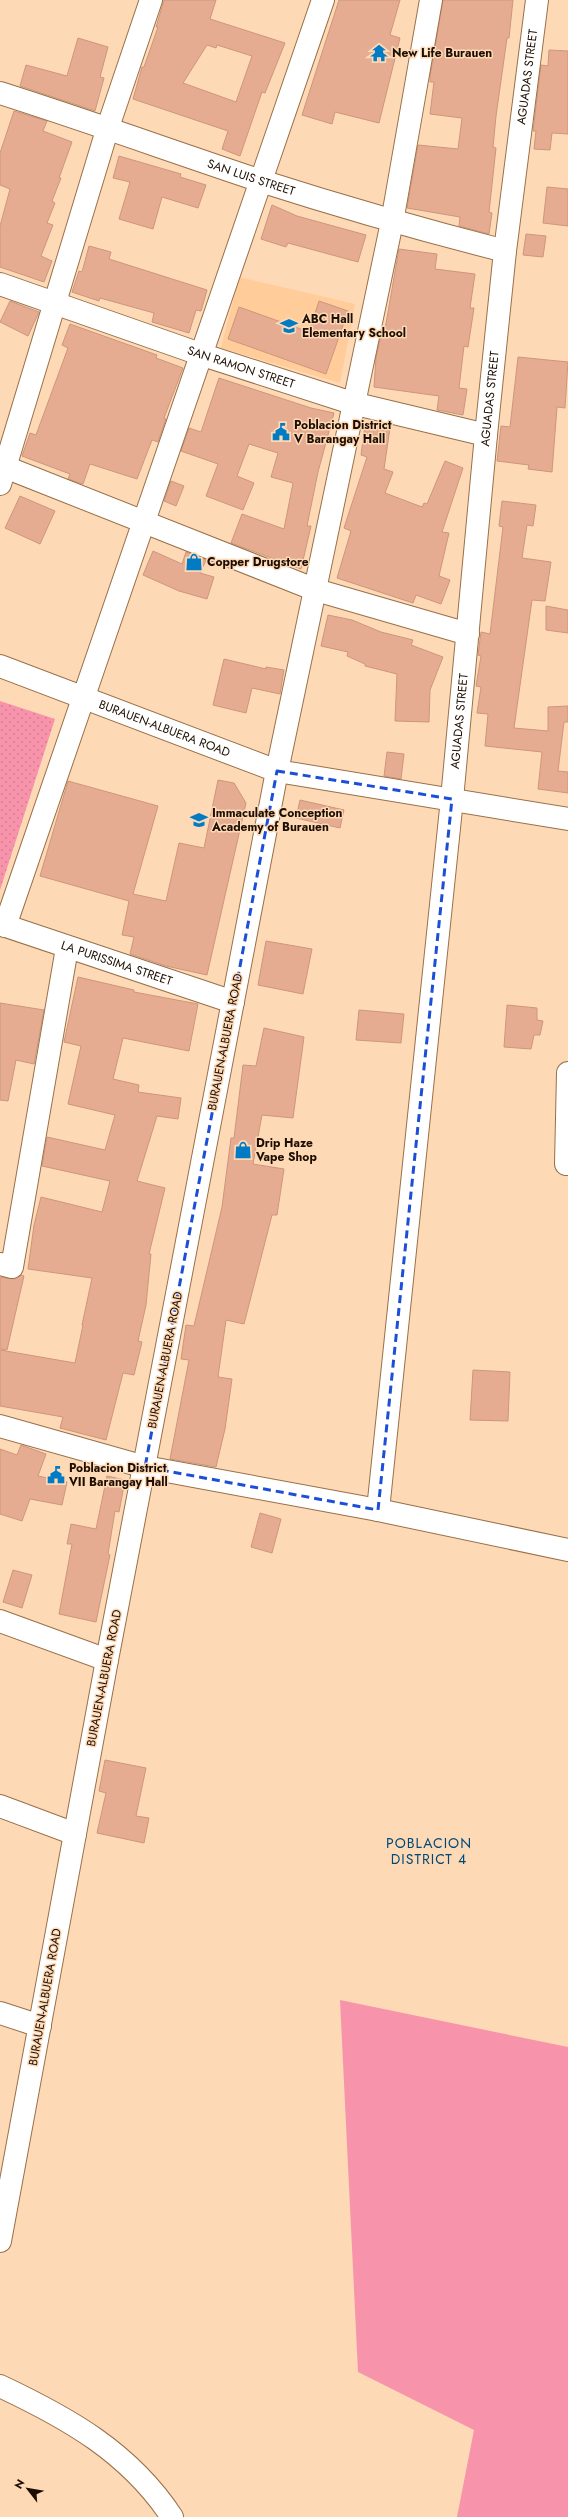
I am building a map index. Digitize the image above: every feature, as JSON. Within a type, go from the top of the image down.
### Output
[{"type":"street","points":[[151,0],[108,127],[2,472],[142,522],[316,590],[468,634]]},
{"type":"street","points":[[3,925],[84,696],[142,522],[323,0]]},
{"type":"street","points":[[431,0],[392,222],[352,403],[316,590],[277,771],[568,819]]},
{"type":"street","name":"AGUADAS STREET","points":[[378,1510],[452,799],[505,251],[537,0]]},
{"type":"street","name":"SAN LUIS STREET","points":[[0,93],[108,127],[260,181],[392,222],[505,251]]},
{"type":"street","name":"SAN RAMON STREET","points":[[0,284],[200,354],[352,403],[486,435]]},
{"type":"street","name":"BURAUEN-ALBUERA ROAD","points":[[0,666],[84,696],[277,771],[107,1660],[0,2241]]},
{"type":"street","name":"LA PURISSIMA STREET","points":[[3,925],[67,948],[233,1002]]},
{"type":"street","points":[[0,1264],[12,1267],[67,948]]},
{"type":"street","points":[[568,1073],[566,1164],[568,1164]]},
{"type":"street","points":[[0,1426],[145,1467],[378,1510],[568,1550]]},
{"type":"street","points":[[0,1621],[107,1660]]},
{"type":"street","points":[[0,1806],[75,1834]]},
{"type":"street","points":[[0,2013],[40,2026]]},
{"type":"street","points":[[0,2386],[54,2411],[125,2460],[158,2496],[172,2517]]},
{"type":"highlighted area","points":[[277,771],[452,799],[378,1510],[145,1467]]},
{"type":"shaded area","name":"ABC Hall Elementary School","points":[[239,277],[355,304],[340,383],[221,348]]},
{"type":"shaded area","points":[[0,701],[55,719],[0,890]]},
{"type":"shaded area","points":[[340,2000],[568,2047],[568,2517],[457,2517],[474,2430],[358,2372]]},
{"type":"building","points":[[164,0],[216,0],[210,19],[285,43],[265,93],[262,92],[240,156],[222,149],[228,131],[133,99],[142,67],[144,67],[158,27],[156,27]],"holes":[[[207,45],[216,48],[217,45],[252,56],[236,102],[183,83]]]},
{"type":"building","points":[[339,0],[400,0],[390,35],[400,38],[379,123],[335,112],[332,124],[302,115]]},
{"type":"building","points":[[443,0],[513,0],[509,38],[507,38],[496,116],[493,147],[496,148],[489,212],[492,213],[489,234],[459,226],[460,217],[407,208],[418,145],[458,149],[462,118],[430,114],[434,82],[430,82],[430,77]]},
{"type":"building","points":[[78,38],[108,47],[100,77],[104,78],[95,111],[20,86],[26,65],[67,76]]},
{"type":"building","points":[[549,50],[568,51],[568,134],[552,133],[550,150],[534,149],[536,131],[533,131],[541,65],[548,66]]},
{"type":"building","points":[[14,111],[47,121],[43,131],[72,142],[59,178],[61,178],[52,201],[55,203],[47,223],[53,225],[41,256],[52,261],[44,282],[0,267],[0,226],[10,189],[0,185],[0,153]]},
{"type":"building","points":[[119,156],[181,174],[180,177],[206,185],[198,208],[162,197],[153,229],[119,219],[130,182],[113,178]]},
{"type":"building","points":[[547,187],[568,189],[568,226],[543,223]]},
{"type":"building","points":[[272,205],[297,216],[366,235],[358,262],[288,243],[286,247],[261,239]]},
{"type":"building","points":[[526,234],[546,236],[543,257],[523,255]]},
{"type":"building","points":[[89,246],[111,252],[109,259],[207,290],[201,311],[196,310],[189,333],[152,322],[154,313],[100,298],[99,301],[72,292],[79,271],[82,272]]},
{"type":"building","points":[[399,249],[437,254],[435,269],[475,274],[470,308],[474,308],[468,347],[464,346],[459,388],[467,389],[463,415],[437,410],[439,396],[374,387],[376,358],[381,335],[384,335]]},
{"type":"building","points":[[10,301],[39,312],[28,336],[0,322]]},
{"type":"building","points":[[319,301],[348,311],[326,374],[228,339],[239,307],[309,332]]},
{"type":"building","points":[[70,324],[157,355],[156,358],[183,368],[164,418],[166,419],[158,442],[152,440],[137,479],[90,464],[83,484],[68,479],[70,474],[22,456],[30,433],[36,435],[68,348],[62,345]]},
{"type":"building","points":[[518,357],[568,362],[565,408],[557,407],[552,472],[528,469],[529,465],[497,461],[501,426],[510,427]]},
{"type":"building","points":[[219,378],[311,408],[334,413],[318,472],[307,526],[311,526],[301,569],[231,543],[242,514],[284,529],[293,483],[271,477],[278,453],[249,444],[237,476],[254,483],[243,510],[206,496],[218,464],[181,451],[189,428],[201,432]]},
{"type":"building","points":[[365,425],[390,428],[384,469],[393,472],[385,493],[422,507],[424,503],[427,504],[445,461],[463,468],[442,532],[449,533],[439,576],[450,580],[441,604],[416,595],[413,603],[337,578],[351,531],[344,528],[367,457],[361,455]]},
{"type":"building","points":[[171,481],[184,486],[176,506],[164,501]]},
{"type":"building","points":[[20,496],[55,511],[40,544],[5,528]]},
{"type":"building","points":[[502,501],[536,505],[533,526],[527,525],[522,558],[551,562],[545,601],[532,600],[514,728],[548,731],[548,707],[568,706],[568,722],[564,722],[558,771],[568,772],[568,793],[538,789],[542,752],[485,746],[488,714],[477,713],[481,687],[476,686],[481,656],[478,655],[481,632],[490,634],[503,527],[499,526]]},
{"type":"building","points":[[153,551],[182,564],[186,552],[206,560],[200,573],[214,577],[207,599],[179,591],[143,575]]},
{"type":"building","points":[[546,606],[568,610],[568,633],[546,630]]},
{"type":"building","points":[[328,615],[352,620],[381,632],[413,640],[411,645],[443,657],[430,690],[429,722],[395,721],[397,674],[365,666],[365,664],[347,656],[348,652],[321,646]]},
{"type":"building","points":[[224,659],[266,669],[266,667],[284,670],[280,694],[252,688],[246,713],[213,705]]},
{"type":"building","points":[[387,752],[404,754],[401,779],[384,776]]},
{"type":"building","points":[[218,780],[234,783],[246,803],[207,975],[166,966],[130,954],[134,937],[122,935],[129,901],[40,876],[68,781],[158,806],[133,894],[166,901],[179,843],[204,848]]},
{"type":"building","points":[[300,800],[344,810],[340,828],[296,818]]},
{"type":"building","points":[[266,941],[312,949],[303,994],[258,985]]},
{"type":"building","points":[[78,977],[134,990],[134,992],[198,1004],[189,1051],[123,1038],[113,1079],[139,1085],[138,1092],[181,1098],[178,1119],[157,1116],[137,1181],[165,1188],[149,1254],[151,1254],[146,1305],[138,1341],[142,1342],[134,1375],[123,1373],[106,1440],[60,1428],[63,1417],[0,1406],[0,1350],[75,1363],[83,1325],[92,1278],[28,1269],[34,1225],[41,1197],[102,1212],[110,1181],[42,1166],[47,1137],[105,1150],[115,1115],[68,1104],[81,1046],[64,1042]]},
{"type":"building","points":[[0,1003],[44,1010],[34,1064],[16,1060],[8,1101],[0,1100]]},
{"type":"building","points":[[507,1005],[537,1008],[537,1020],[543,1021],[540,1035],[534,1035],[531,1049],[504,1047]]},
{"type":"building","points":[[359,1010],[404,1014],[401,1043],[356,1040]]},
{"type":"building","points":[[264,1028],[304,1037],[293,1118],[262,1115],[253,1164],[284,1169],[277,1215],[272,1215],[244,1324],[226,1320],[218,1377],[232,1379],[225,1429],[216,1467],[170,1459],[189,1360],[181,1359],[186,1325],[194,1326],[222,1207],[231,1138],[234,1138],[243,1065],[256,1066]]},
{"type":"building","points":[[21,1275],[24,1276],[7,1350],[0,1349],[0,1277],[15,1279]]},
{"type":"building","points":[[473,1370],[510,1372],[508,1421],[470,1420]]},
{"type":"building","points":[[21,1445],[46,1454],[38,1476],[67,1482],[62,1505],[30,1499],[22,1521],[0,1514],[0,1449],[17,1455]]},
{"type":"building","points":[[107,1476],[125,1480],[119,1512],[115,1511],[108,1554],[110,1555],[96,1622],[59,1614],[72,1544],[67,1544],[71,1524],[96,1529]]},
{"type":"building","points":[[260,1513],[281,1519],[272,1553],[251,1547]]},
{"type":"building","points":[[13,1570],[32,1575],[22,1608],[3,1602]]},
{"type":"building","points":[[105,1760],[146,1768],[136,1816],[149,1818],[144,1843],[97,1833],[106,1793],[99,1791]]},
{"type":"place","name":"New Life Burauen","points":[[379,53]]},
{"type":"place","name":"ABC Hall Elementary School","points":[[289,326]]},
{"type":"place","name":"Poblacion District V Barangay Hall","points":[[281,432]]},
{"type":"place","name":"Copper Drugstore","points":[[194,562]]},
{"type":"place","name":"Immaculate Conception Academy of Burauen","points":[[199,820]]},
{"type":"place","name":"Drip Haze Vape Shop","points":[[243,1150]]},
{"type":"place","name":"Poblacion District VII Barangay Hall","points":[[56,1475]]},
{"type":"district","name":"POBLACION DISTRICT 4","points":[[429,1852]]}]
